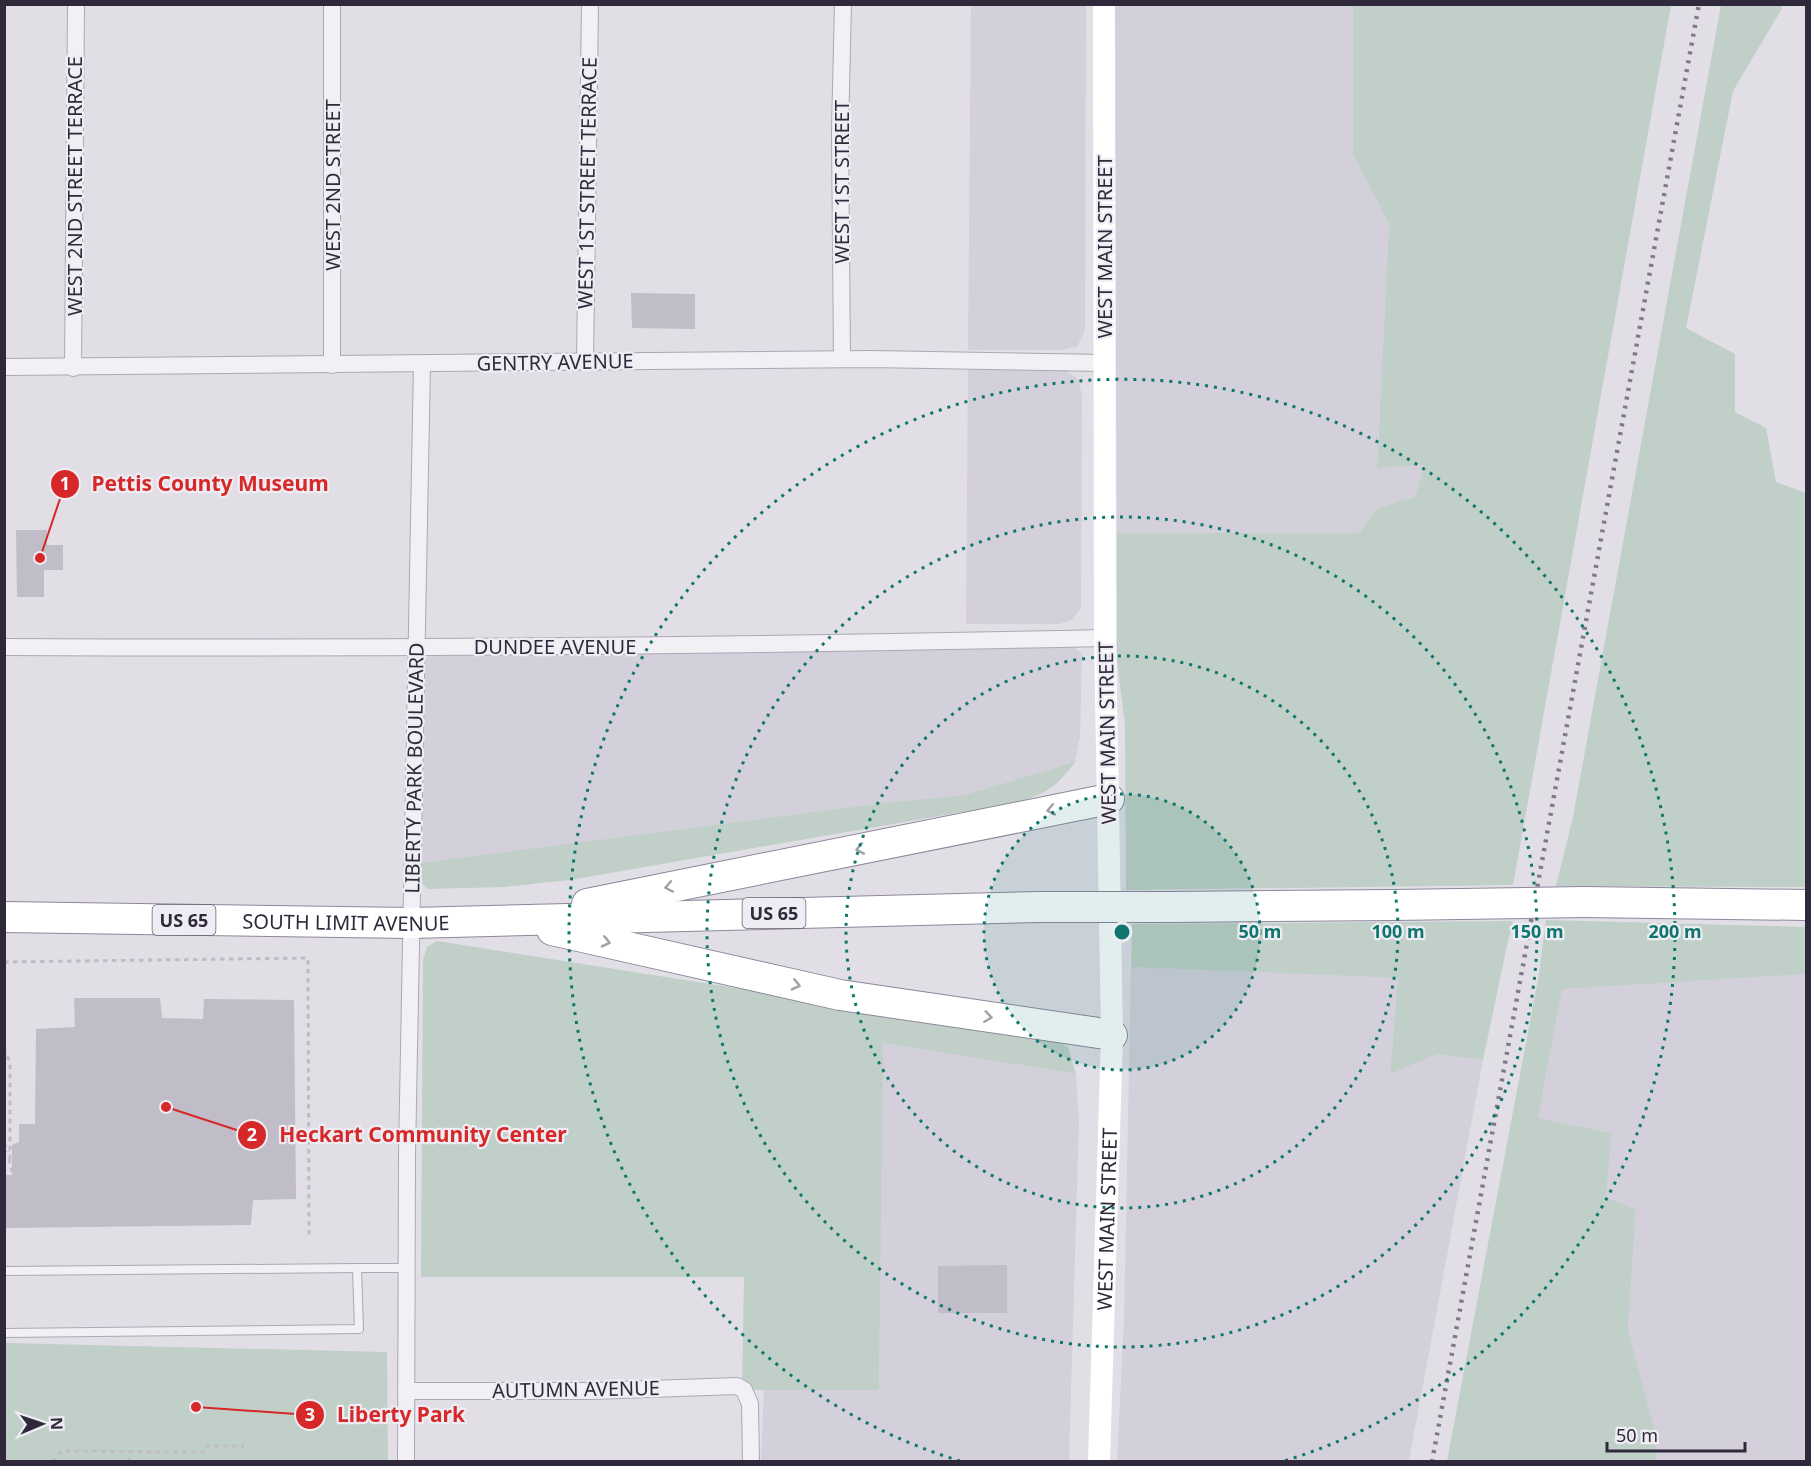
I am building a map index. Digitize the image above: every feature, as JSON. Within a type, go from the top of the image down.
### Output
[{"type":"highway","points":[[508,920],[1108,799]]},
{"type":"highway","name":"US 65","points":[[508,920],[1040,907],[1584,902],[1806,905]]},
{"type":"highway","name":"SOUTH LIMIT AVENUE","points":[[4,917],[411,924],[508,920]]},
{"type":"highway","points":[[508,920],[840,995],[1112,1035]]},
{"type":"main road","name":"WEST MAIN STREET","points":[[1099,1461],[1112,1035],[1105,638],[1104,4]]},
{"type":"street","name":"WEST 2ND STREET TERRACE","points":[[73,368],[76,4]]},
{"type":"street","name":"WEST 2ND STREET","points":[[332,4],[332,364]]},
{"type":"street","name":"WEST 1ST STREET TERRACE","points":[[585,362],[590,4]]},
{"type":"street","name":"WEST 1ST STREET","points":[[842,359],[840,131],[843,4]]},
{"type":"street","name":"GENTRY AVENUE","points":[[4,367],[842,359],[1105,363]]},
{"type":"street","name":"LIBERTY PARK BOULEVARD","points":[[406,1461],[411,924],[422,363]]},
{"type":"street","name":"DUNDEE AVENUE","points":[[4,647],[835,644],[1105,638]]},
{"type":"street","name":"AUTUMN AVENUE","points":[[406,1391],[591,1391],[731,1384],[744,1390],[750,1404],[751,1461]]},
{"type":"lane","points":[[4,1333],[358,1329],[357,1268]]},
{"type":"lane","points":[[4,1271],[407,1268]]},
{"type":"path","points":[[4,962],[308,958],[309,1238]]},
{"type":"path","points":[[4,1048],[10,1063],[10,1161]]},
{"type":"path","points":[[4,1143],[12,1172]]},
{"type":"path","points":[[52,1461],[61,1451],[203,1452],[205,1446],[244,1446]]},
{"type":"path","points":[[129,1452],[129,1461]]},
{"type":"shaded area","points":[[971,5],[1086,5],[1085,330],[1077,347],[1060,350],[968,350]]},
{"type":"shaded area","points":[[1114,5],[1353,5],[1353,154],[1389,224],[1377,468],[1424,464],[1415,497],[1377,508],[1359,533],[1117,533]]},
{"type":"shaded area","points":[[1353,5],[1671,5],[1513,885],[1126,890],[1125,725],[1117,661],[1117,533],[1359,533],[1377,508],[1415,497],[1424,465],[1377,468],[1389,224],[1353,154]]},
{"type":"shaded area","points":[[1721,5],[1782,5],[1733,91],[1686,328],[1735,354],[1735,412],[1766,428],[1776,482],[1806,493],[1806,887],[1556,886],[1573,817]]},
{"type":"shaded area","points":[[968,369],[1066,371],[1078,379],[1082,396],[1081,608],[1072,620],[1059,624],[966,624]]},
{"type":"shaded area","points":[[1072,645],[1082,654],[1080,737],[1075,762],[964,795],[883,803],[419,863],[423,660],[437,650]]},
{"type":"shaded area","points":[[1075,762],[1051,788],[1019,802],[570,880],[504,887],[427,889],[419,879],[419,863],[883,803],[964,795]]},
{"type":"shaded area","points":[[1546,920],[1806,927],[1806,974],[1562,989],[1538,1118],[1611,1133],[1606,1198],[1636,1209],[1628,1329],[1654,1428],[1657,1461],[1447,1461],[1539,974]]},
{"type":"shaded area","points":[[1513,921],[1483,1060],[1437,1054],[1390,1074],[1398,978],[1131,967],[1132,924]]},
{"type":"shaded area","points":[[437,941],[1047,1037],[1068,1047],[1076,1074],[883,1043],[879,1390],[742,1390],[744,1277],[421,1277],[423,960],[427,947]]},
{"type":"shaded area","points":[[1131,967],[1398,978],[1390,1073],[1437,1054],[1483,1060],[1409,1461],[1117,1462],[1124,1319]]},
{"type":"shaded area","points":[[1806,974],[1806,1461],[1657,1461],[1654,1428],[1628,1329],[1636,1209],[1606,1199],[1610,1133],[1538,1118],[1562,988]]},
{"type":"shaded area","points":[[882,1043],[1076,1074],[1079,1121],[1069,1461],[761,1462],[764,1390],[879,1390]]},
{"type":"shaded area","points":[[5,1343],[387,1352],[388,1461],[5,1461]]},
{"type":"building","points":[[631,293],[695,294],[695,329],[632,328]]},
{"type":"building","points":[[16,530],[47,530],[47,545],[63,545],[63,570],[44,570],[44,597],[17,597]]},
{"type":"building","points":[[74,998],[160,998],[162,1018],[203,1019],[204,999],[294,1000],[296,1199],[253,1200],[251,1225],[4,1228],[4,1175],[12,1175],[12,1145],[19,1142],[19,1124],[35,1124],[36,1029],[75,1027]]},
{"type":"building","points":[[1007,1265],[1007,1313],[938,1313],[938,1266]]},
{"type":"railway","points":[[1432,1462],[1699,4]]},
{"type":"place","name":"Pettis County Museum","points":[[40,558]]},
{"type":"place","name":"Heckart Community Center","points":[[166,1107]]},
{"type":"place","name":"Liberty Park","points":[[196,1407]]}]
